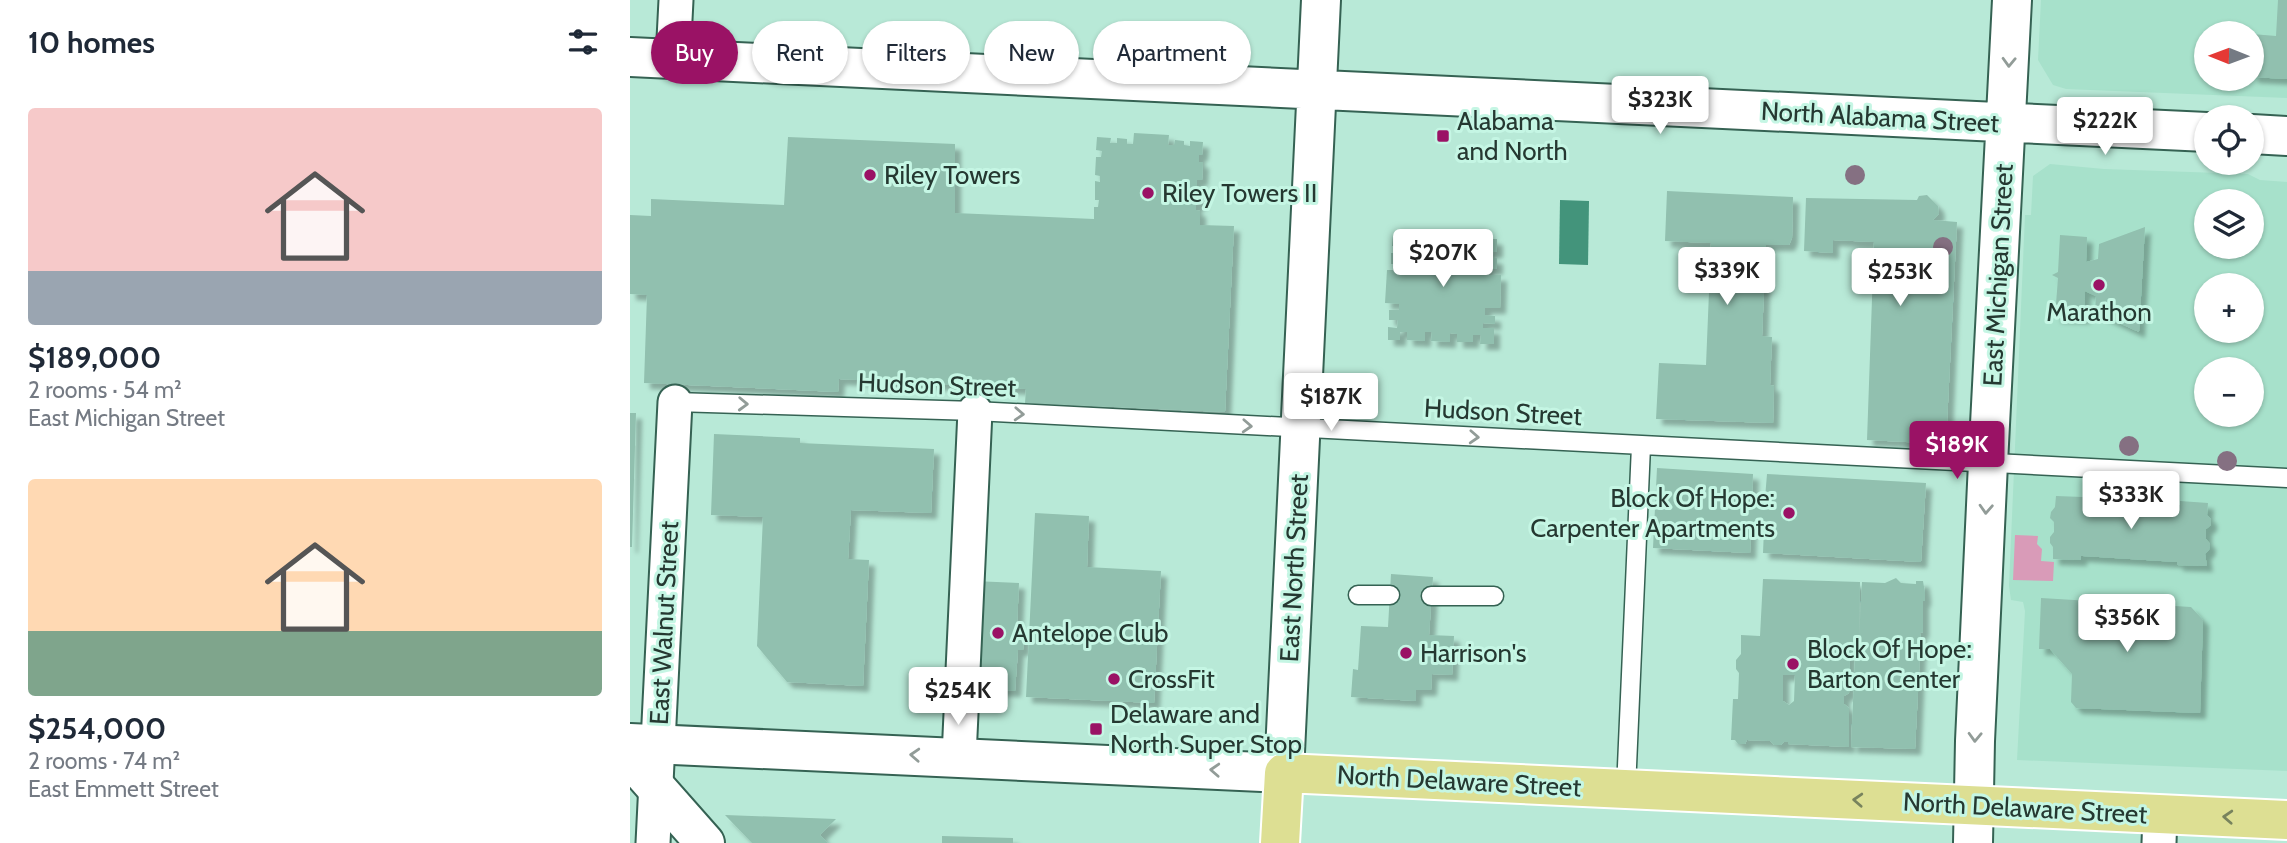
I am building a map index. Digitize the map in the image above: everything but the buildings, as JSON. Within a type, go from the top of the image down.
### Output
[{"type":"main road","name":"East North Street","points":[[1280,843],[1321,0]]},
{"type":"main road","name":"East Michigan Street","points":[[1973,843],[1975,741],[2012,0]]},
{"type":"main road","name":"North Alabama Street","points":[[630,57],[651,58]]},
{"type":"main road","name":"North Alabama Street","points":[[738,62],[2194,131]]},
{"type":"main road","points":[[2264,135],[2287,136]]},
{"type":"main road","points":[[639,748],[656,787],[705,843]]},
{"type":"main road","name":"North Delaware Street","points":[[639,748],[959,757],[1975,805],[2159,828],[2287,820]]},
{"type":"street","points":[[675,21],[676,0]]},
{"type":"street","name":"East Walnut Street","points":[[639,748],[675,402]]},
{"type":"street","points":[[959,757],[975,411]]},
{"type":"street","points":[[653,843],[656,787]]},
{"type":"lane","name":"Hudson Street","points":[[675,402],[975,411],[2287,478]]},
{"type":"lane","points":[[1626,789],[1641,446]]},
{"type":"lane","points":[[1358,595],[1390,595]]},
{"type":"lane","points":[[1431,596],[1494,596]]},
{"type":"shaded area","points":[[2041,0],[2287,0],[2287,98],[2066,89],[2053,85],[2038,60]]},
{"type":"shaded area","points":[[2050,164],[2194,172],[2194,175],[2250,175],[2260,180],[2287,182],[2287,771],[2017,760],[2025,611],[2023,602],[2011,600],[2009,586],[2025,215],[2031,215],[2033,176]]},
{"type":"shaded area","points":[[1560,200],[1589,201],[1588,265],[1559,264]]},
{"type":"shaded area","points":[[2015,535],[2038,536],[2037,544],[2042,549],[2041,561],[2054,562],[2053,581],[2013,580]]},
{"type":"place","name":"Alabama and North","points":[[1443,136]]},
{"type":"place","name":"Riley Towers","points":[[870,175]]},
{"type":"place","name":"Riley Towers II","points":[[1148,193]]},
{"type":"place","name":"Marathon","points":[[2099,285]]},
{"type":"place","name":"Block Of Hope: Carpenter Apartments","points":[[1789,513]]},
{"type":"place","name":"Antelope Club","points":[[998,633]]},
{"type":"place","name":"Harrison's","points":[[1406,653]]},
{"type":"place","name":"Block Of Hope: Barton Center","points":[[1793,664]]},
{"type":"place","name":"CrossFit","points":[[1114,679]]},
{"type":"place","name":"Delaware and North Super Stop","points":[[1096,729]]}]
